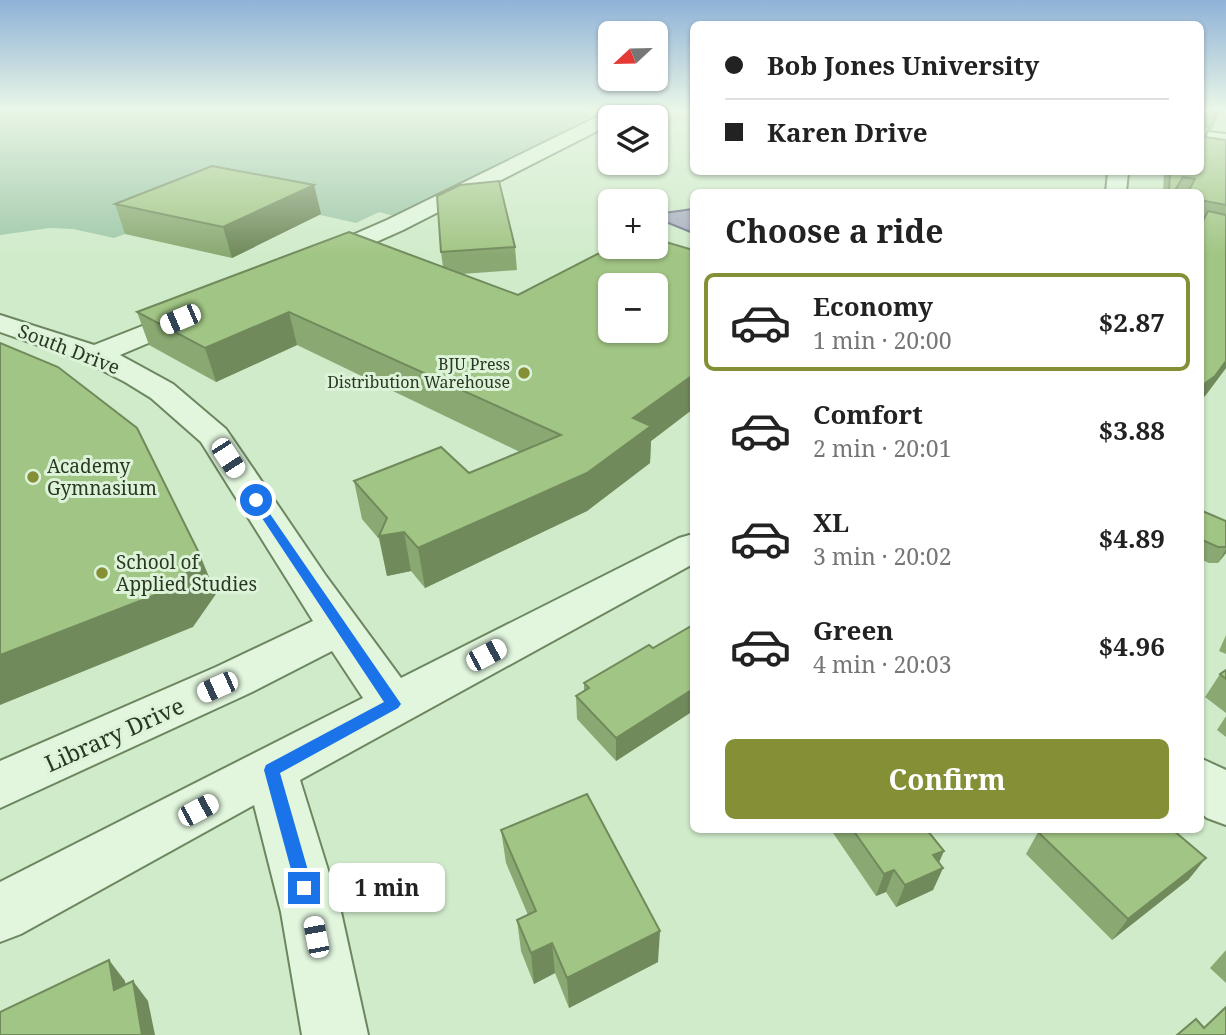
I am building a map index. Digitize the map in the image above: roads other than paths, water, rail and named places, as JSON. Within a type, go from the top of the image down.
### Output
[{"type":"street","points":[[293,270],[407,219],[528,158]]},
{"type":"street","points":[[94,355],[214,305]]},
{"type":"street","name":"South Drive","points":[[0,323],[94,355],[136,375],[162,391],[214,436],[393,704]]},
{"type":"street","points":[[0,913],[690,549]]},
{"type":"street","name":"Library Drive","points":[[0,785],[233,680],[340,627]]},
{"type":"street","points":[[271,770],[311,912],[335,1035]]},
{"type":"street","points":[[1204,783],[1226,802]]},
{"type":"water","points":[[690,209],[690,232],[668,223],[668,212]]},
{"type":"place","name":"BJU Press Distribution Warehouse","points":[[524,373]]},
{"type":"place","name":"Academy Gymnasium","points":[[33,477]]},
{"type":"place","name":"School of Applied Studies","points":[[102,573]]}]
